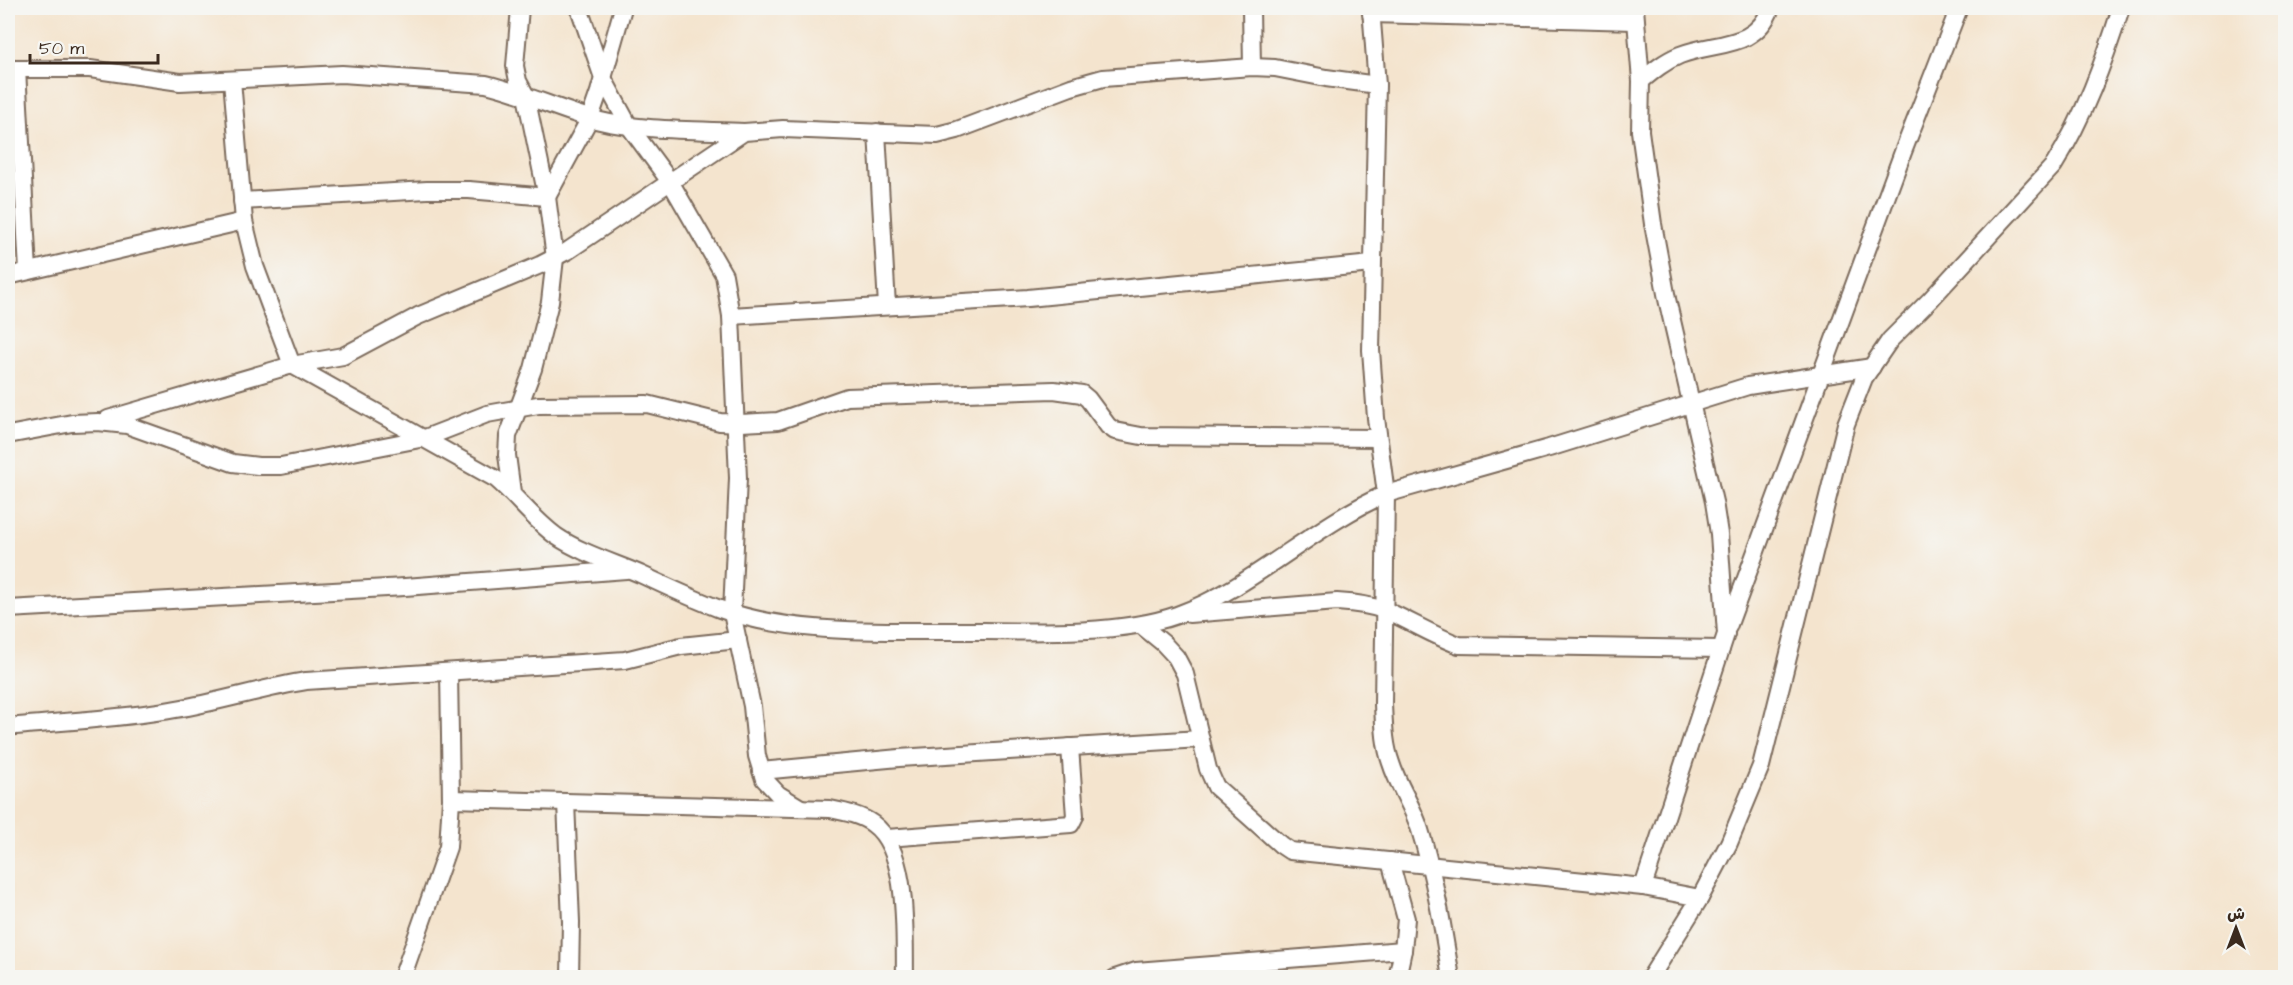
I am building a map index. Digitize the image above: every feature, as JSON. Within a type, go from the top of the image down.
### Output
[{"type":"street","points":[[512,492],[507,455],[508,436],[533,369],[541,340],[550,302],[555,258],[547,197],[526,96],[518,81],[515,66],[520,8]]},
{"type":"street","points":[[579,8],[603,78],[630,126],[671,183],[724,275],[731,316],[738,478],[732,613],[752,706],[757,756],[761,771],[764,779],[778,794],[801,808]]},
{"type":"street","points":[[547,197],[590,118],[623,8]]},
{"type":"street","points":[[1251,8],[1252,67]]},
{"type":"street","points":[[1641,81],[1662,64],[1681,54],[1752,35],[1766,22],[1771,8]]},
{"type":"street","points":[[1643,887],[1724,642],[1821,374],[1959,8]]},
{"type":"street","points":[[1650,978],[1700,898],[1729,843],[1761,766],[1846,424],[1864,378],[1890,340],[1930,300],[2054,165],[2070,140],[2096,79],[2121,8]]},
{"type":"street","points":[[1451,978],[1439,906],[1429,865],[1413,808],[1391,764],[1385,738],[1383,704],[1386,494],[1378,438],[1371,350],[1377,85],[1371,11],[1635,14],[1641,81],[1640,131],[1653,224],[1714,502],[1719,534],[1724,642]]},
{"type":"street","points":[[28,271],[12,69],[90,69],[180,82],[342,74],[381,76],[486,84],[590,118],[630,126],[744,132],[783,129],[938,135],[1071,87],[1103,78],[1252,67],[1275,68],[1377,85]]},
{"type":"street","points":[[232,80],[244,221],[255,266],[292,365],[496,479],[554,534],[570,544],[720,609],[794,625],[837,629],[1007,632],[1141,625],[1176,615],[1212,600],[1363,504],[1386,494],[1748,386],[1872,367]]},
{"type":"street","points":[[98,422],[292,365],[343,356],[418,316],[555,258],[671,183],[744,132]]},
{"type":"street","points":[[877,132],[887,306]]},
{"type":"street","points":[[242,201],[426,190],[469,190],[547,197]]},
{"type":"street","points":[[8,276],[244,221]]},
{"type":"street","points":[[731,316],[1028,298],[1372,264]]},
{"type":"street","points":[[8,435],[72,423],[98,422],[127,425],[232,463],[281,466],[425,438],[487,414],[538,405],[647,404],[720,422],[735,423],[778,421],[847,397],[1054,390],[1082,394],[1108,426],[1115,431],[1133,435],[1378,438]]},
{"type":"street","points":[[8,609],[405,587],[629,570]]},
{"type":"street","points":[[1176,615],[1337,602],[1358,603],[1386,611],[1441,639],[1459,645],[1724,642]]},
{"type":"street","points":[[1141,625],[1176,657],[1185,674],[1200,739],[1216,787],[1290,851],[1643,887],[1700,898]]},
{"type":"street","points":[[8,727],[174,710],[306,681],[625,660],[681,646],[738,640]]},
{"type":"street","points":[[402,978],[448,847],[451,799],[449,672]]},
{"type":"street","points":[[761,771],[899,758],[1200,739]]},
{"type":"street","points":[[887,838],[1071,824],[1075,816],[1070,747]]},
{"type":"street","points":[[451,799],[830,809],[855,814],[874,824],[887,838],[898,869],[904,908],[905,978]]},
{"type":"street","points":[[566,802],[571,921],[570,978]]},
{"type":"street","points":[[1390,861],[1406,919],[1397,978]]},
{"type":"street","points":[[1115,978],[1136,971],[1403,950]]}]
